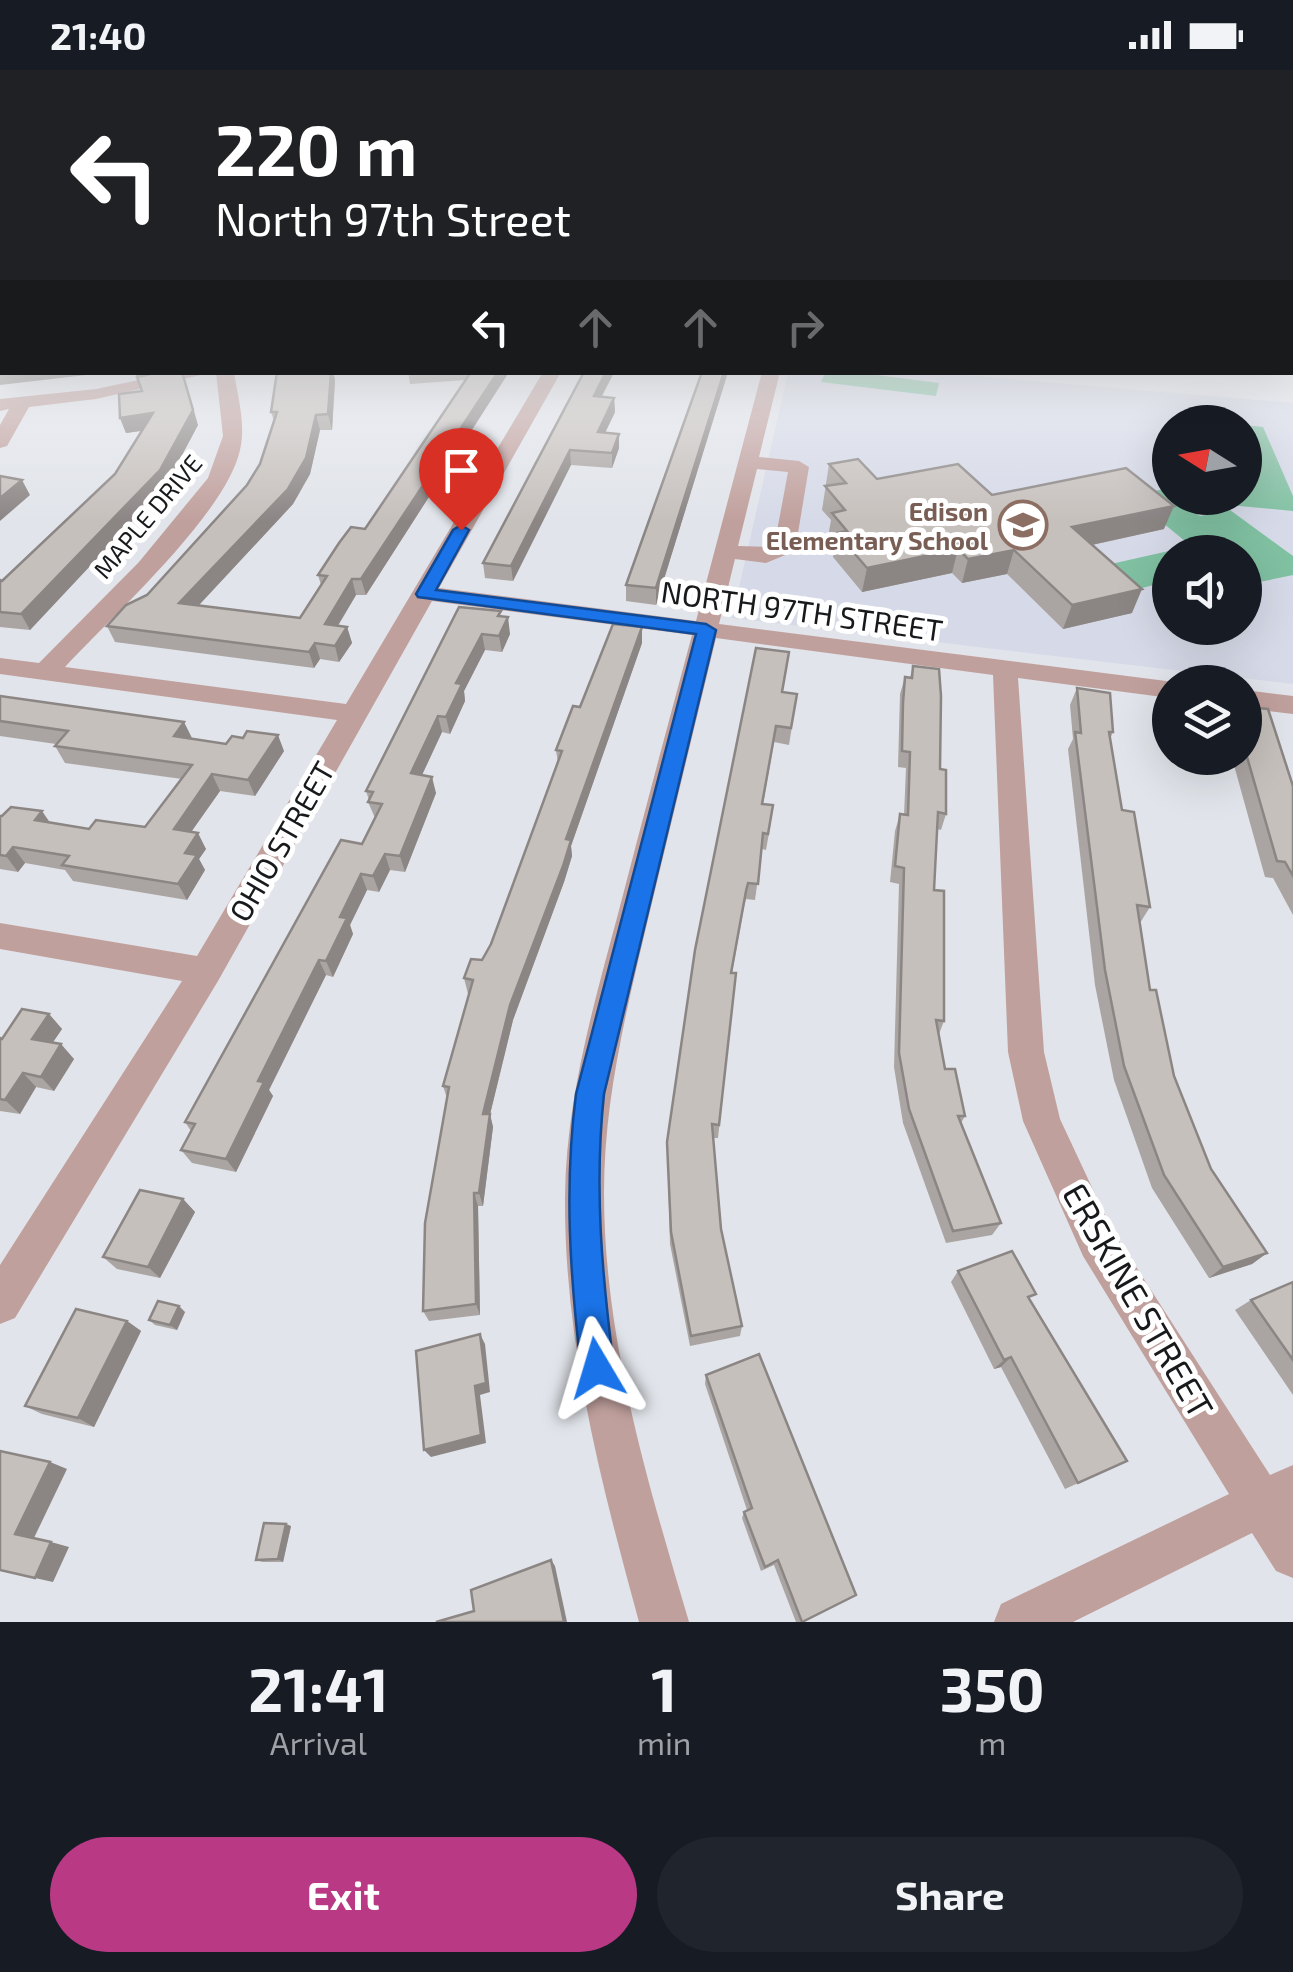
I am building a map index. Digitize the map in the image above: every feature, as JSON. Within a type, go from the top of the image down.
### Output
[{"type":"street","points":[[0,404],[180,376]]},
{"type":"street","name":"MAPLE DRIVE","points":[[45,672],[201,503],[223,470],[233,438],[226,376]]},
{"type":"street","name":"OHIO STREET","points":[[0,1303],[206,972],[549,376]]},
{"type":"street","points":[[664,1622],[617,1458],[597,1368],[583,1248],[584,1145],[600,1046],[770,376]]},
{"type":"street","points":[[0,442],[22,403]]},
{"type":"street","points":[[726,552],[766,556],[784,551],[799,466],[748,462]]},
{"type":"street","name":"NORTH 97TH STREET","points":[[425,594],[1152,688]]},
{"type":"street","points":[[0,666],[354,714]]},
{"type":"street","name":"ERSKINE STREET","points":[[1005,670],[1025,1035],[1042,1121],[1097,1242],[1277,1495],[1293,1554]]},
{"type":"street","points":[[1262,701],[1293,705]]},
{"type":"street","points":[[0,936],[206,972]]},
{"type":"street","points":[[1019,1622],[1277,1495]]},
{"type":"shaded area","name":"Edison Elementary School","points":[[787,376],[981,376],[1293,403],[1293,684],[1262,680],[1262,665],[1152,667],[732,618]]},
{"type":"green space","points":[[823,376],[888,376],[939,383],[936,396],[821,382]]},
{"type":"green space","points":[[1262,427],[1293,496],[1293,511],[1262,508]]},
{"type":"green space","points":[[1152,491],[1152,514],[1130,496]]},
{"type":"green space","points":[[1153,515],[1237,515],[1293,556],[1293,575],[1262,581],[1262,535],[1178,535]]},
{"type":"green space","points":[[1152,555],[1152,586],[1130,591],[1102,566]]},
{"type":"building","points":[[183,376],[193,410],[160,470],[21,614],[0,612],[0,580],[115,474],[153,413],[120,418],[119,394],[142,391],[137,377]]},
{"type":"building","points":[[276,376],[331,376],[328,414],[316,415],[306,458],[288,489],[179,603],[300,618],[327,576],[318,575],[339,543],[351,527],[365,529],[468,376],[495,376],[361,579],[352,579],[325,624],[347,627],[335,646],[315,643],[309,652],[107,626],[126,605],[147,595],[247,485],[260,464],[277,412],[271,412]]},
{"type":"building","points":[[582,376],[604,376],[594,396],[614,398],[598,432],[619,434],[612,453],[570,450],[511,566],[483,563]]},
{"type":"building","points":[[700,376],[723,376],[656,588],[626,585]]},
{"type":"building","points":[[858,459],[877,479],[958,464],[992,495],[1126,468],[1152,489],[1152,511],[1072,527],[1142,589],[1072,605],[1014,550],[968,559],[958,549],[867,568],[837,533],[847,531],[832,513],[845,510],[825,486],[846,483],[829,464]]},
{"type":"building","points":[[0,476],[22,480],[0,498]]},
{"type":"building","points":[[459,607],[501,611],[498,616],[508,617],[499,636],[482,634],[456,683],[462,684],[446,717],[438,716],[411,773],[432,777],[400,856],[385,854],[373,876],[361,874],[340,917],[347,918],[326,961],[319,960],[258,1081],[264,1082],[226,1159],[181,1150],[195,1124],[185,1122],[341,840],[362,844],[382,804],[368,802],[373,792],[366,791]]},
{"type":"building","points":[[613,624],[642,627],[566,839],[571,840],[563,866],[510,1005],[483,1114],[490,1114],[479,1193],[474,1193],[476,1304],[423,1311],[425,1223],[449,1087],[443,1086],[473,980],[464,978],[471,959],[482,960],[491,944],[562,751],[556,750],[573,706],[580,707]]},
{"type":"building","points":[[756,648],[789,652],[782,692],[797,694],[791,728],[776,726],[762,804],[773,805],[768,834],[763,833],[758,884],[748,883],[746,891],[731,973],[736,973],[719,1125],[712,1124],[721,1229],[742,1326],[691,1336],[671,1232],[667,1142],[695,950]]},
{"type":"building","points":[[913,666],[939,669],[940,769],[946,770],[946,814],[938,812],[934,890],[944,891],[944,1021],[936,1020],[945,1069],[955,1069],[965,1116],[958,1116],[1001,1223],[953,1231],[909,1109],[899,1053],[904,868],[895,866],[900,814],[908,815],[910,752],[902,751],[903,703],[905,677],[912,678]]},
{"type":"building","points":[[1077,688],[1110,693],[1113,732],[1109,732],[1122,810],[1134,812],[1150,907],[1137,905],[1150,990],[1156,990],[1174,1076],[1211,1169],[1267,1253],[1223,1267],[1164,1175],[1124,1066],[1105,970],[1075,732],[1081,733]]},
{"type":"building","points":[[0,696],[184,722],[174,736],[226,744],[232,736],[243,738],[247,731],[278,735],[248,780],[212,774],[174,829],[198,833],[185,853],[197,855],[178,884],[62,865],[69,856],[13,847],[6,856],[0,855],[0,816],[11,807],[42,811],[35,820],[89,829],[96,820],[145,827],[192,765],[55,746],[68,731],[0,721]]},
{"type":"building","points":[[1262,708],[1268,709],[1293,786],[1293,876],[1285,862],[1277,861],[1252,775],[1262,775]]},
{"type":"building","points":[[22,1009],[49,1014],[32,1039],[61,1044],[41,1077],[23,1073],[5,1100],[0,1099],[0,1038]]},
{"type":"building","points":[[140,1190],[183,1199],[148,1267],[103,1257]]},
{"type":"building","points":[[1012,1251],[1036,1294],[1028,1297],[1127,1461],[1078,1483],[1011,1357],[1004,1360],[958,1271]]},
{"type":"building","points":[[1293,1282],[1293,1360],[1251,1300]]},
{"type":"building","points":[[158,1301],[179,1306],[170,1325],[149,1320]]},
{"type":"building","points":[[76,1309],[127,1321],[78,1418],[25,1406]]},
{"type":"building","points":[[480,1334],[486,1383],[475,1386],[481,1435],[424,1450],[416,1351]]},
{"type":"building","points":[[759,1354],[856,1595],[802,1622],[778,1560],[765,1567],[744,1512],[752,1508],[706,1375]]},
{"type":"building","points":[[0,1451],[50,1462],[15,1534],[51,1542],[35,1578],[0,1570]]},
{"type":"building","points":[[264,1523],[286,1524],[278,1559],[256,1560]]},
{"type":"building","points":[[551,1560],[564,1622],[436,1622],[474,1611],[471,1590]]},
{"type":"place","name":"Edison Elementary School","points":[[1023,525]]},
{"type":"route","points":[[461,530],[425,594],[706,630],[590,1094],[584,1145],[583,1248],[597,1368]]}]
